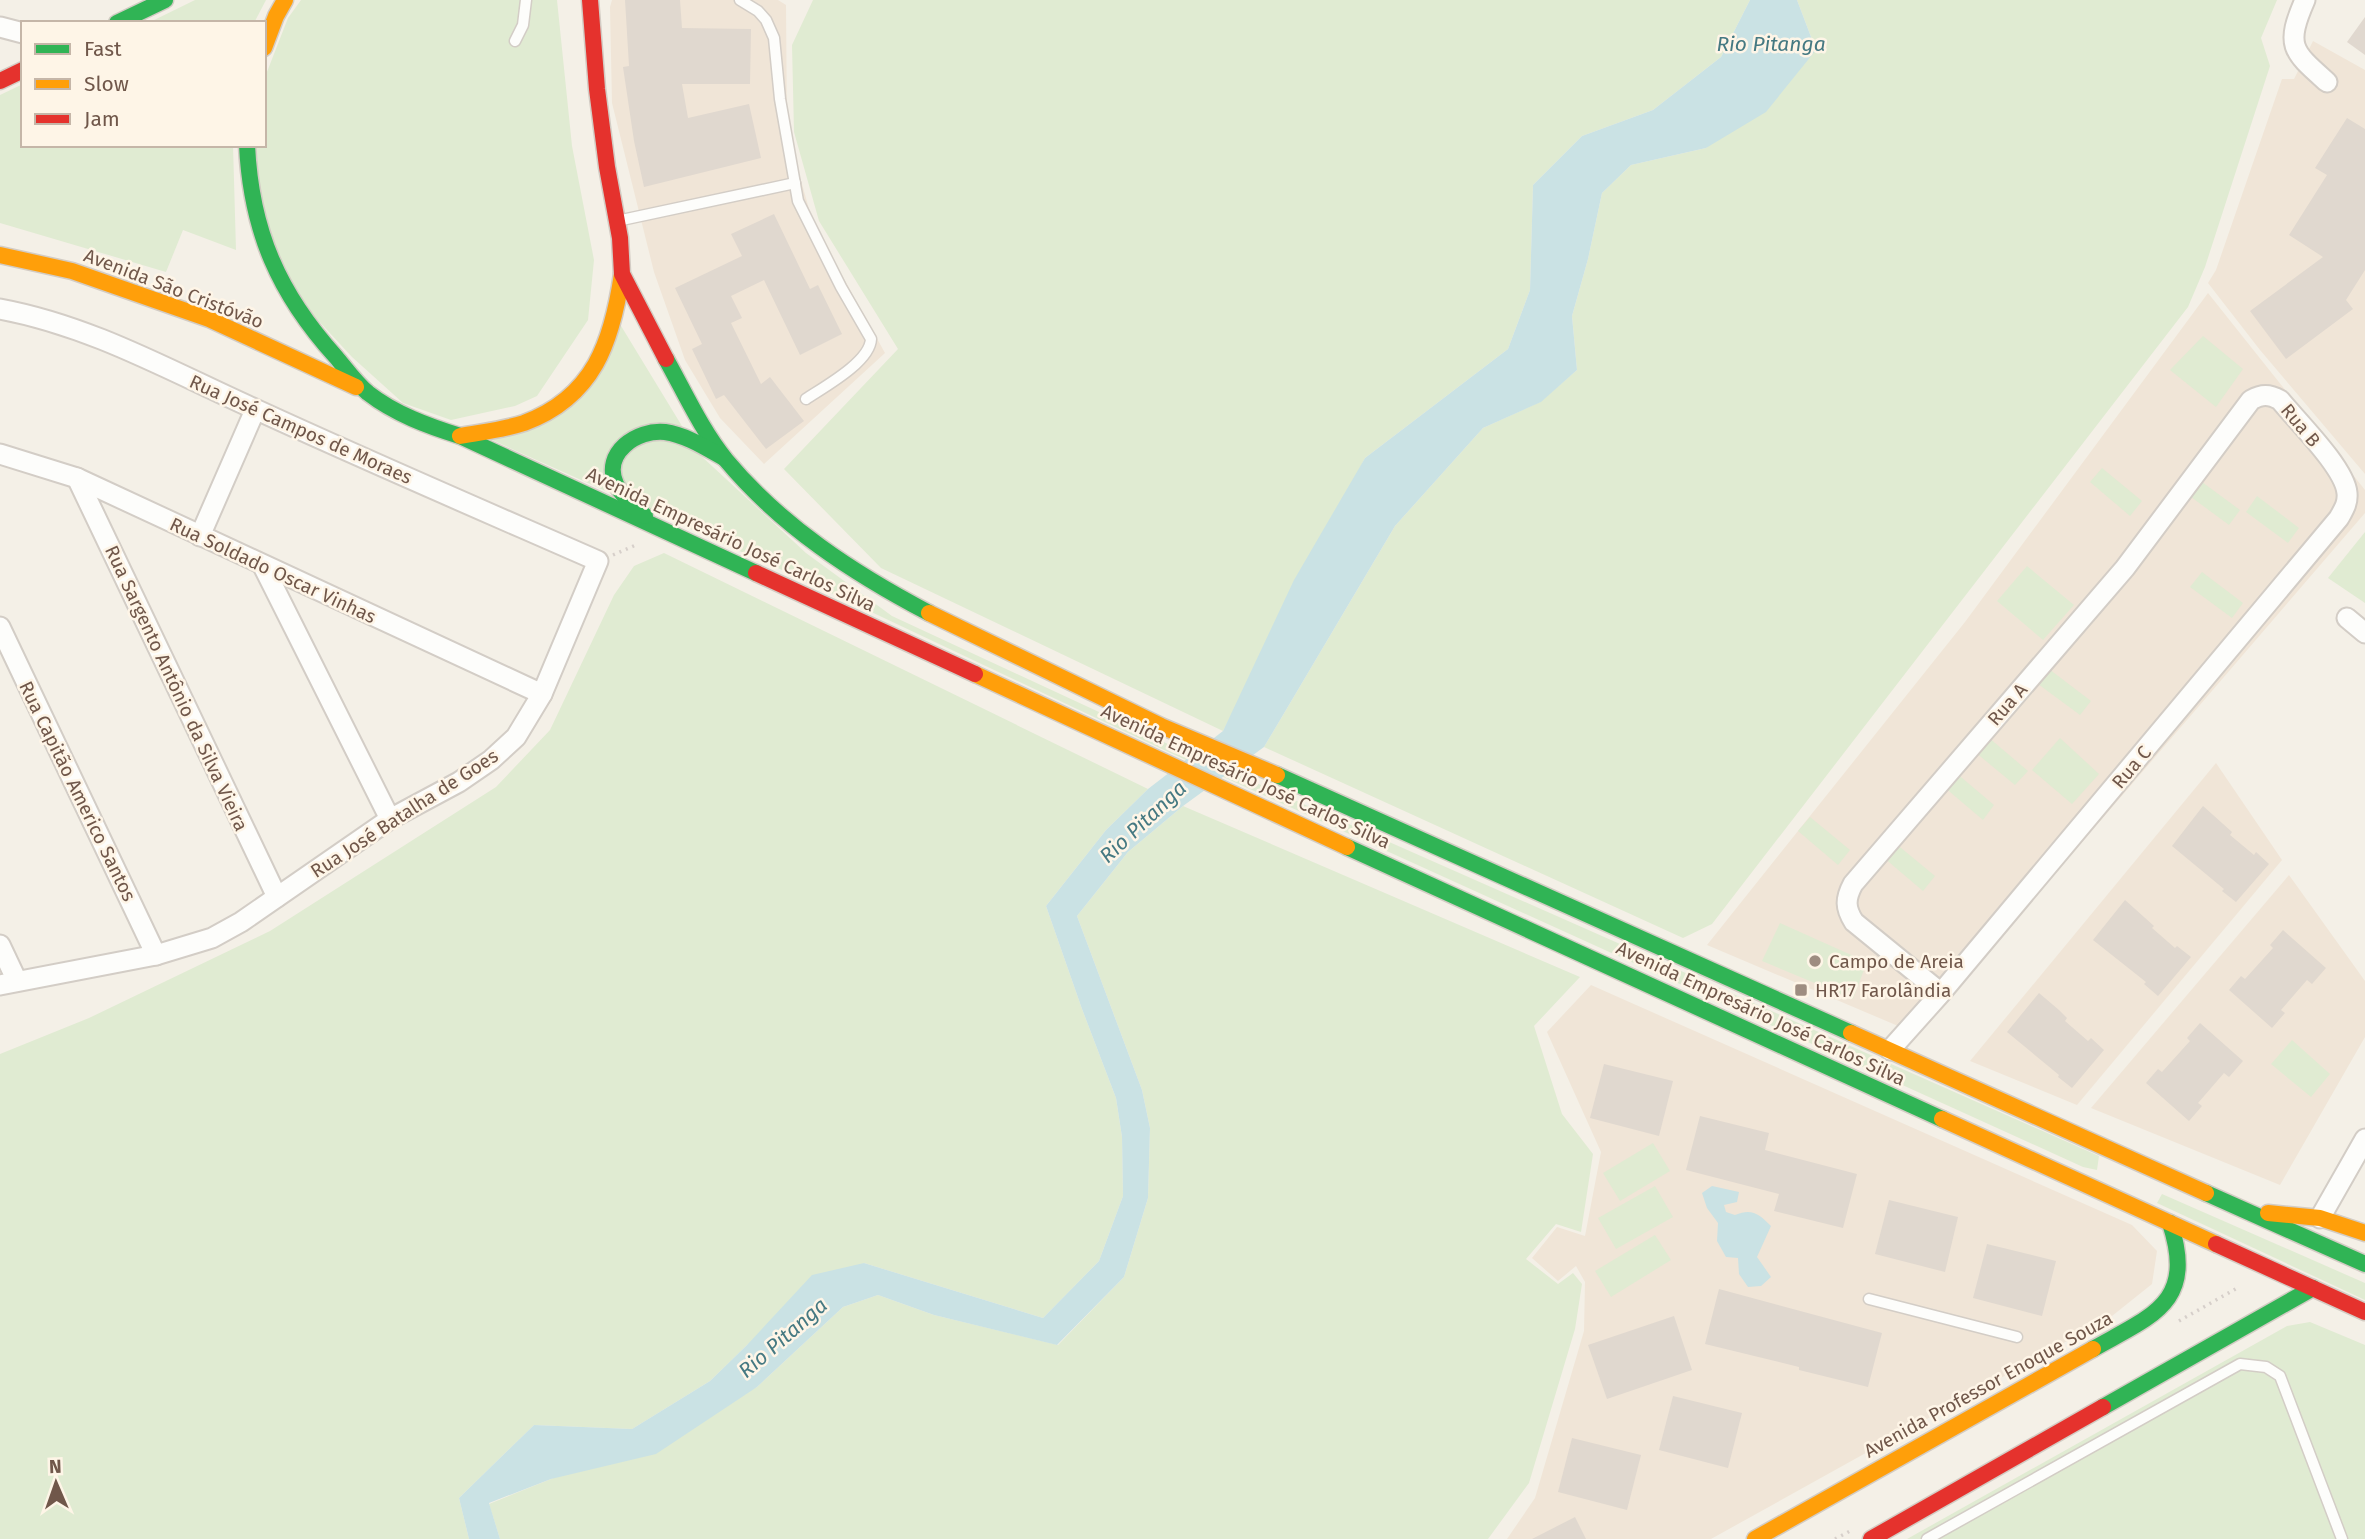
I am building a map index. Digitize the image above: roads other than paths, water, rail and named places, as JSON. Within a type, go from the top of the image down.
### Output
[{"type":"main road","points":[[121,21],[165,0]]},
{"type":"main road","points":[[266,43],[285,0]]},
{"type":"main road","name":"Avenida Empresário José Carlos Silva","points":[[590,0],[597,89],[617,221],[622,274],[681,387],[725,459],[778,513],[816,545],[859,575],[928,612],[1161,726],[1305,787],[2365,1264]]},
{"type":"main road","points":[[0,81],[21,71]]},
{"type":"main road","name":"Avenida Empresário José Carlos Silva","points":[[247,147],[251,188],[263,237],[284,289],[322,343],[367,392],[419,421],[460,436],[661,531],[2365,1312]]},
{"type":"main road","name":"Avenida São Cristóvão","points":[[0,255],[72,271],[209,320],[367,392]]},
{"type":"main road","points":[[460,436],[522,424],[544,415],[578,387],[601,355],[609,338],[622,274]]},
{"type":"main road","points":[[661,531],[626,498],[614,480],[614,464],[618,450],[632,438],[650,431],[667,433],[725,459]]},
{"type":"main road","points":[[2253,1213],[2286,1213],[2320,1218],[2365,1233]]},
{"type":"main road","name":"Avenida Professor Enoque Souza","points":[[1755,1539],[2145,1319],[2170,1296],[2178,1278],[2180,1258],[2170,1223]]},
{"type":"main road","points":[[1871,1539],[2313,1288]]},
{"type":"street","points":[[2305,0],[2295,22],[2294,48],[2303,61],[2327,82]]},
{"type":"street","points":[[0,27],[21,32]]},
{"type":"street","name":"Rua José Campos de Moraes","points":[[0,309],[36,316],[120,345],[255,410],[598,561]]},
{"type":"street","name":"Rua B","points":[[2250,400],[2265,395],[2280,400],[2342,474]]},
{"type":"street","name":"Rua A","points":[[1941,993],[1854,922],[1846,906],[1846,897],[1961,757],[2125,568],[2250,400]]},
{"type":"street","points":[[200,536],[255,410]]},
{"type":"street","name":"Rua Soldado Oscar Vinhas","points":[[0,454],[77,478],[542,694]]},
{"type":"street","name":"Rua C","points":[[1890,1050],[1941,993],[2339,518],[2347,503],[2342,474]]},
{"type":"street","name":"Rua Sargento Antônio da Silva Vieira","points":[[77,478],[277,897]]},
{"type":"street","name":"Rua José Batalha de Goes","points":[[9,983],[156,955],[212,937],[241,922],[390,819],[459,782],[492,760],[516,737],[542,694],[598,561]]},
{"type":"street","points":[[264,566],[390,819]]},
{"type":"street","points":[[2347,618],[2365,632]]},
{"type":"street","name":"Rua Capitão Americo Santos","points":[[0,627],[156,955]]},
{"type":"street","points":[[0,945],[9,983]]},
{"type":"street","points":[[2320,1218],[2365,1139]]},
{"type":"lane","points":[[515,41],[523,25],[526,0]]},
{"type":"lane","points":[[740,0],[758,11],[774,38],[780,99],[798,201],[841,287],[872,339],[870,349],[855,365],[806,399]]},
{"type":"lane","points":[[617,221],[795,183]]},
{"type":"lane","points":[[1869,1299],[2017,1337]]},
{"type":"lane","points":[[1927,1539],[2240,1364],[2266,1367],[2280,1376],[2342,1539]]},
{"type":"water","name":"Rio Pitanga","points":[[1750,0],[1797,0],[1816,50],[1766,112],[1706,148],[1631,165],[1602,193],[1572,316],[1577,370],[1541,402],[1483,428],[1395,526],[1264,747],[1183,806],[1128,852],[1077,916],[1142,1090],[1150,1128],[1148,1198],[1124,1277],[1057,1345],[934,1315],[878,1295],[843,1307],[757,1387],[656,1454],[551,1479],[489,1503],[500,1539],[469,1539],[459,1498],[534,1425],[632,1429],[710,1381],[812,1275],[864,1263],[1043,1318],[1099,1261],[1123,1196],[1122,1137],[1116,1098],[1046,906],[1106,830],[1148,789],[1223,731],[1294,580],[1365,458],[1508,349],[1530,290],[1533,185],[1582,136],[1653,110],[1721,57]]},
{"type":"water","points":[[1712,1186],[1739,1192],[1737,1202],[1724,1205],[1726,1212],[1735,1215],[1755,1213],[1771,1226],[1757,1257],[1771,1277],[1761,1286],[1748,1287],[1739,1274],[1738,1258],[1726,1257],[1717,1241],[1718,1223],[1707,1208],[1702,1193]]},
{"type":"place","name":"Campo de Areia","points":[[1815,961]]},
{"type":"place","name":"HR17 Farolândia","points":[[1801,990]]}]
